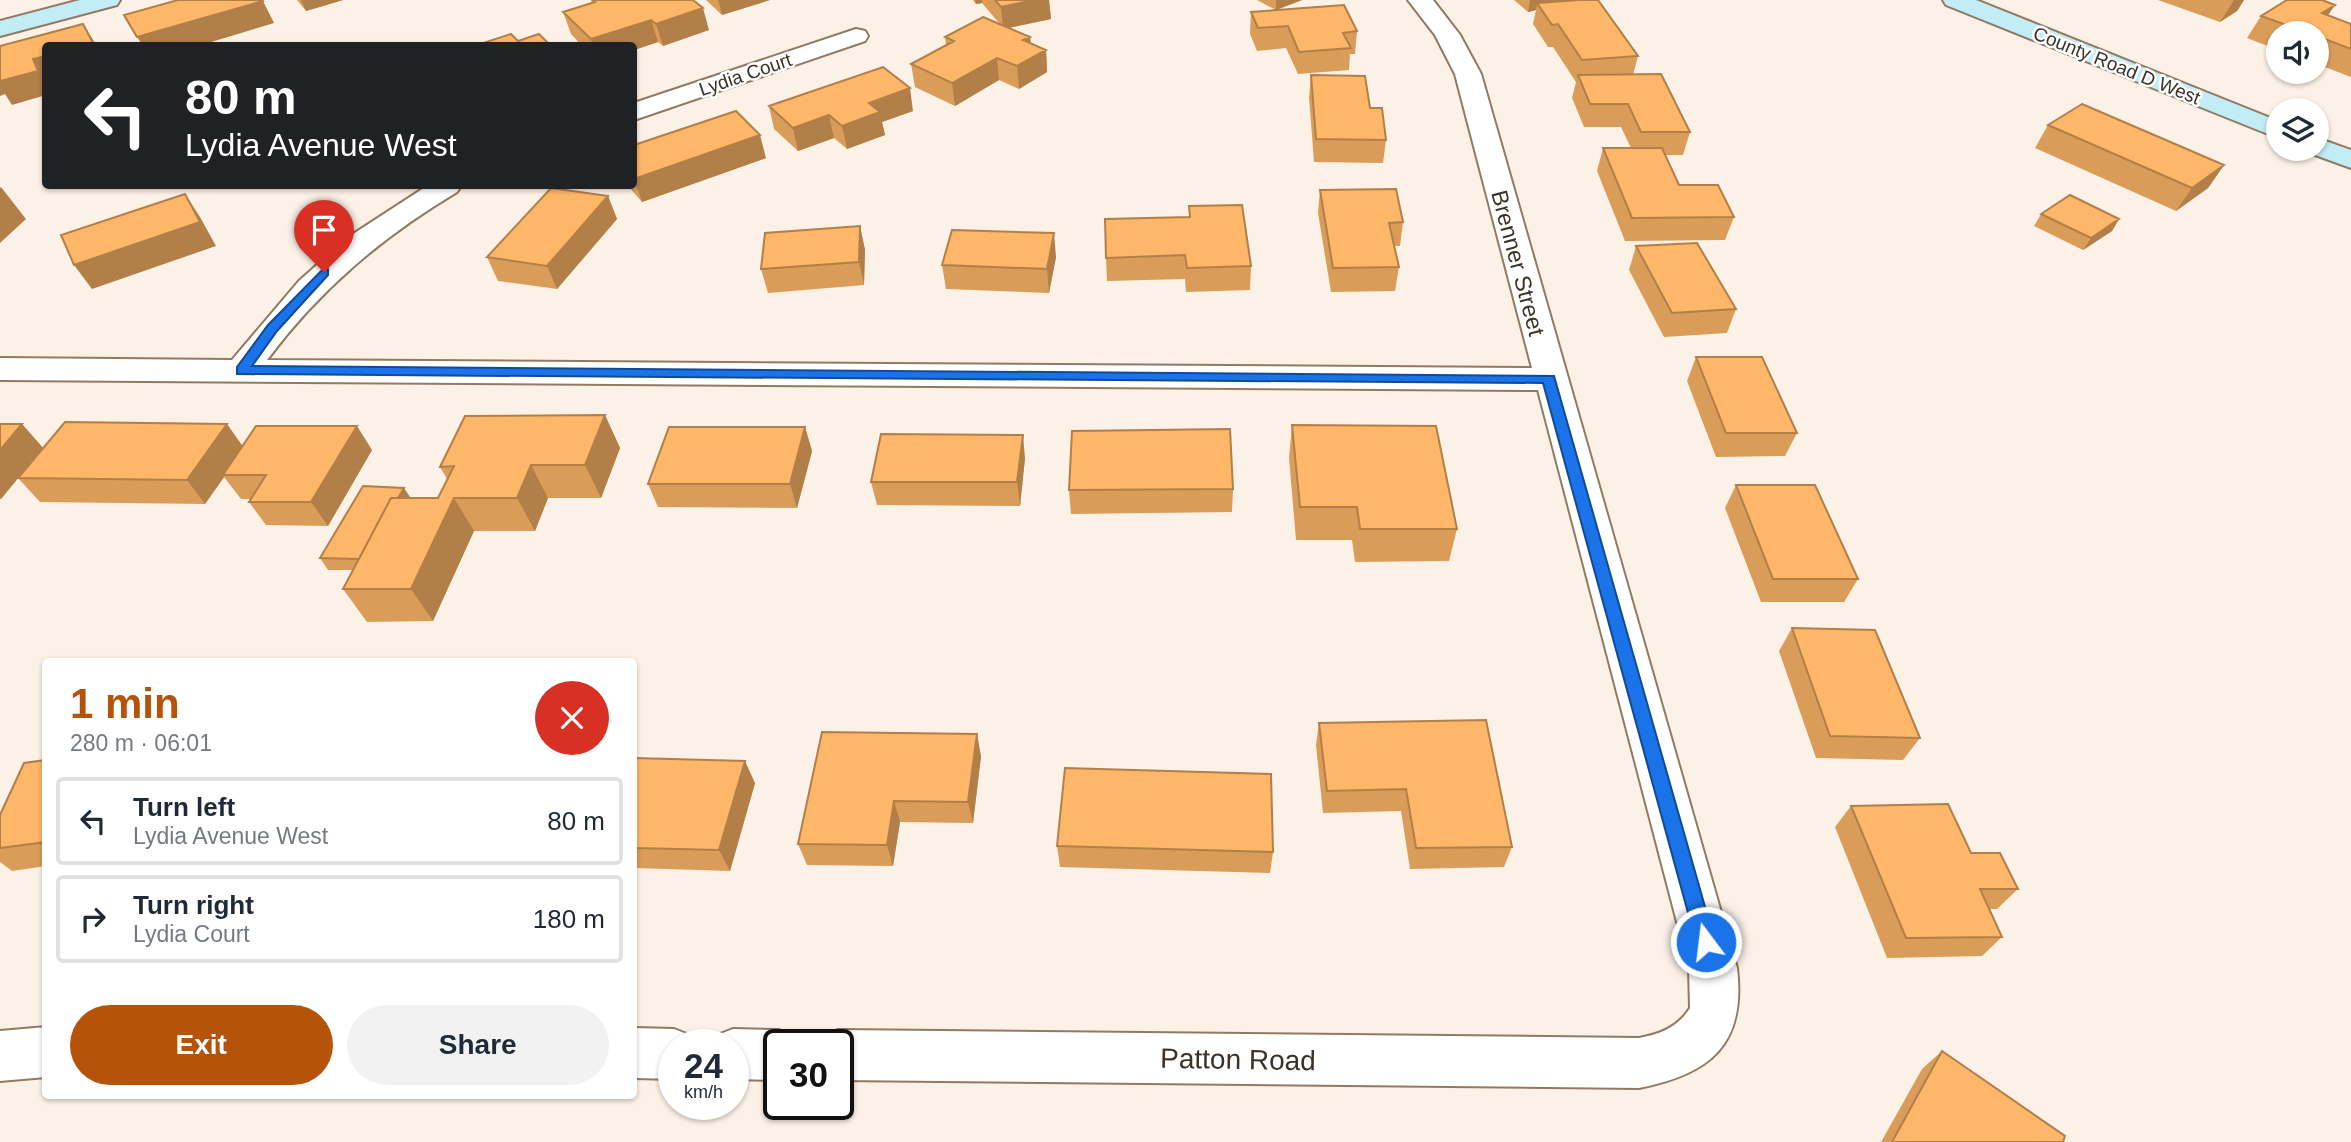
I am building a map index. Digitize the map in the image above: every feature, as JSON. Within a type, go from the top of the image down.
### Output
[{"type":"main road","points":[[0,29],[108,0]]},
{"type":"main road","name":"County Road D West","points":[[1955,0],[2266,125]]},
{"type":"main road","points":[[2329,151],[2351,160]]},
{"type":"street","name":"Brenner Street","points":[[1420,0],[1441,22],[1468,74],[1549,379],[1713,968],[1715,1008],[1698,1039],[1667,1059],[1639,1063]]},
{"type":"street","name":"Lydia Court","points":[[637,111],[856,36]]},
{"type":"street","points":[[242,370],[305,289],[342,254],[395,215],[442,189]]},
{"type":"street","points":[[0,369],[1549,379]]},
{"type":"street","points":[[0,1056],[42,1052]]},
{"type":"street","points":[[637,1053],[658,1054]]},
{"type":"street","name":"Patton Road","points":[[854,1055],[1639,1063]]},
{"type":"building","points":[[178,0],[263,1],[137,37],[124,15]]},
{"type":"building","points":[[593,0],[693,0],[703,8],[656,24],[651,20],[591,39],[563,12],[595,2]]},
{"type":"building","points":[[995,0],[1034,0],[1001,7]]},
{"type":"building","points":[[1598,0],[1638,56],[1582,60],[1558,24],[1552,25],[1537,3]]},
{"type":"building","points":[[2287,0],[2322,0],[2335,5],[2322,13],[2351,24],[2351,49],[2329,41],[2329,21],[2275,21],[2261,16]]},
{"type":"building","points":[[1344,5],[1357,31],[1343,33],[1351,48],[1299,52],[1288,26],[1258,28],[1251,12]]},
{"type":"building","points":[[983,17],[1030,37],[1023,40],[1046,50],[1017,66],[997,58],[952,83],[911,64],[954,41],[945,37]]},
{"type":"building","points":[[83,24],[92,42],[42,42],[42,57],[33,59],[38,71],[0,81],[0,46]]},
{"type":"building","points":[[511,34],[518,41],[539,34],[547,42],[486,42]]},
{"type":"building","points":[[883,67],[910,88],[869,103],[880,112],[842,126],[829,115],[793,128],[769,106]]},
{"type":"building","points":[[1661,74],[1690,132],[1641,132],[1628,104],[1590,104],[1578,75]]},
{"type":"building","points":[[1311,75],[1365,76],[1370,108],[1382,108],[1386,140],[1316,139]]},
{"type":"building","points":[[2082,104],[2224,165],[2192,188],[2048,125]]},
{"type":"building","points":[[736,111],[760,135],[637,178],[637,144]]},
{"type":"building","points":[[1603,148],[1662,148],[1679,185],[1718,185],[1734,217],[1632,218]]},
{"type":"building","points":[[550,189],[608,196],[547,266],[487,257]]},
{"type":"building","points":[[1396,189],[1403,222],[1389,223],[1399,267],[1333,268],[1320,190]]},
{"type":"building","points":[[185,194],[200,222],[74,265],[61,235]]},
{"type":"building","points":[[2070,195],[2119,219],[2091,238],[2041,214]]},
{"type":"building","points":[[1242,205],[1251,266],[1187,268],[1185,255],[1106,258],[1105,219],[1190,217],[1189,206]]},
{"type":"building","points":[[860,226],[859,262],[761,269],[765,233]]},
{"type":"building","points":[[952,230],[1054,233],[1047,269],[942,265]]},
{"type":"building","points":[[1697,243],[1736,309],[1672,313],[1636,246]]},
{"type":"building","points":[[1696,357],[1762,357],[1797,433],[1726,433]]},
{"type":"building","points":[[605,415],[585,465],[531,465],[517,498],[454,498],[411,589],[343,589],[391,498],[438,498],[454,466],[440,467],[465,416]]},
{"type":"building","points":[[65,422],[227,424],[187,480],[18,478]]},
{"type":"building","points":[[0,424],[22,424],[0,450]]},
{"type":"building","points":[[1292,425],[1436,426],[1457,529],[1360,529],[1357,507],[1300,507]]},
{"type":"building","points":[[256,426],[357,426],[311,502],[249,502],[266,475],[223,475]]},
{"type":"building","points":[[669,427],[805,427],[790,484],[648,484]]},
{"type":"building","points":[[1230,429],[1233,489],[1069,490],[1072,431]]},
{"type":"building","points":[[881,434],[1023,435],[1017,482],[871,482]]},
{"type":"building","points":[[1736,485],[1815,485],[1858,579],[1773,579]]},
{"type":"building","points":[[363,486],[404,488],[398,498],[391,498],[359,559],[320,558]]},
{"type":"building","points":[[1792,628],[1875,630],[1920,738],[1830,736]]},
{"type":"building","points":[[1486,720],[1512,847],[1416,848],[1406,789],[1327,791],[1319,723]]},
{"type":"building","points":[[822,732],[977,734],[968,802],[894,801],[887,845],[798,844]]},
{"type":"building","points":[[637,758],[745,761],[719,850],[637,848]]},
{"type":"building","points":[[42,761],[42,843],[0,848],[0,815],[24,763]]},
{"type":"building","points":[[1065,768],[1271,774],[1273,852],[1057,846]]},
{"type":"building","points":[[1948,804],[1971,853],[2000,853],[2018,889],[1980,889],[2002,937],[1906,938],[1851,806]]},
{"type":"building","points":[[1942,1051],[2065,1136],[2063,1142],[1892,1142]]},
{"type":"route","points":[[324,272],[305,289],[242,370],[1549,379],[1706,942]]}]
